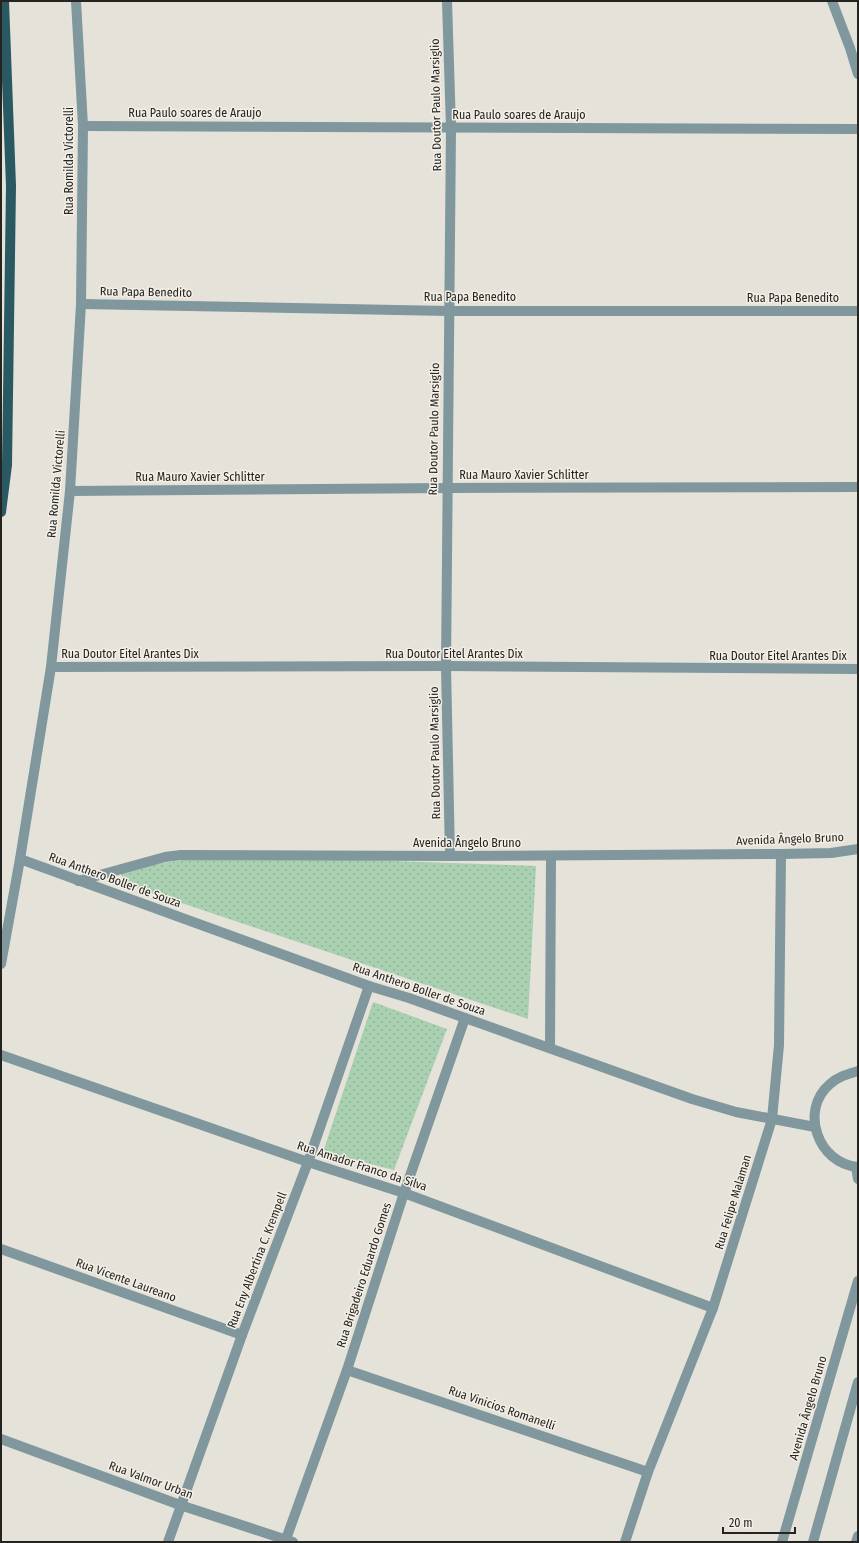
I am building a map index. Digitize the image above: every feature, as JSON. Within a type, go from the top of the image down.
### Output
[{"type":"main road","points":[[1,512],[7,465],[11,186],[4,1]]},
{"type":"street","name":"Rua Romilda Victorelli","points":[[1,964],[20,859],[51,667],[70,491],[81,304],[83,126],[76,1]]},
{"type":"street","name":"Rua Doutor Paulo Marsiglio","points":[[447,1],[451,128],[446,666],[450,856]]},
{"type":"street","points":[[832,1],[858,74]]},
{"type":"street","name":"Rua Paulo soares de Araujo","points":[[83,126],[858,129]]},
{"type":"street","name":"Rua Papa Benedito","points":[[81,304],[449,310],[858,310]]},
{"type":"street","name":"Rua Mauro Xavier Schlitter","points":[[70,491],[858,487]]},
{"type":"street","name":"Rua Doutor Eitel Arantes Dix","points":[[51,667],[446,666],[858,670]]},
{"type":"street","name":"Avenida Ângelo Bruno","points":[[78,880],[165,857],[181,855],[551,856],[781,854],[831,853],[858,849]]},
{"type":"street","name":"Rua Felipe Malaman","points":[[625,1542],[648,1472],[713,1308],[772,1119],[779,1045],[781,854]]},
{"type":"street","points":[[550,1048],[551,856]]},
{"type":"street","name":"Rua Anthero Boller de Souza","points":[[20,859],[369,986],[410,998],[692,1099],[736,1112],[815,1127]]},
{"type":"street","name":"Rua Eny Albertina C. Krempell","points":[[168,1542],[242,1335],[308,1162],[369,986]]},
{"type":"street","name":"Rua Brigadeiro Eduardo Gomes","points":[[290,1541],[404,1193],[466,1018]]},
{"type":"street","name":"Rua Amador Franco da Silva","points":[[1,1055],[308,1162],[404,1193],[713,1308]]},
{"type":"street","points":[[858,1071],[843,1075],[830,1084],[820,1097],[815,1112],[815,1127],[819,1141],[828,1154],[840,1162],[857,1167],[858,1179]]},
{"type":"street","name":"Rua Vicente Laureano","points":[[1,1249],[242,1335]]},
{"type":"street","name":"Avenida Ângelo Bruno","points":[[782,1542],[858,1281]]},
{"type":"street","name":"Rua Vinicios Romanelli","points":[[347,1370],[648,1472]]},
{"type":"street","points":[[813,1542],[858,1382]]},
{"type":"street","name":"Rua Valmor Urban","points":[[1,1439],[180,1505],[290,1541]]},
{"type":"street","points":[[856,1542],[858,1536]]},
{"type":"green space","points":[[220,855],[536,866],[528,1019],[125,884],[119,869]]},
{"type":"green space","points":[[373,1002],[447,1029],[394,1170],[323,1152]]}]
